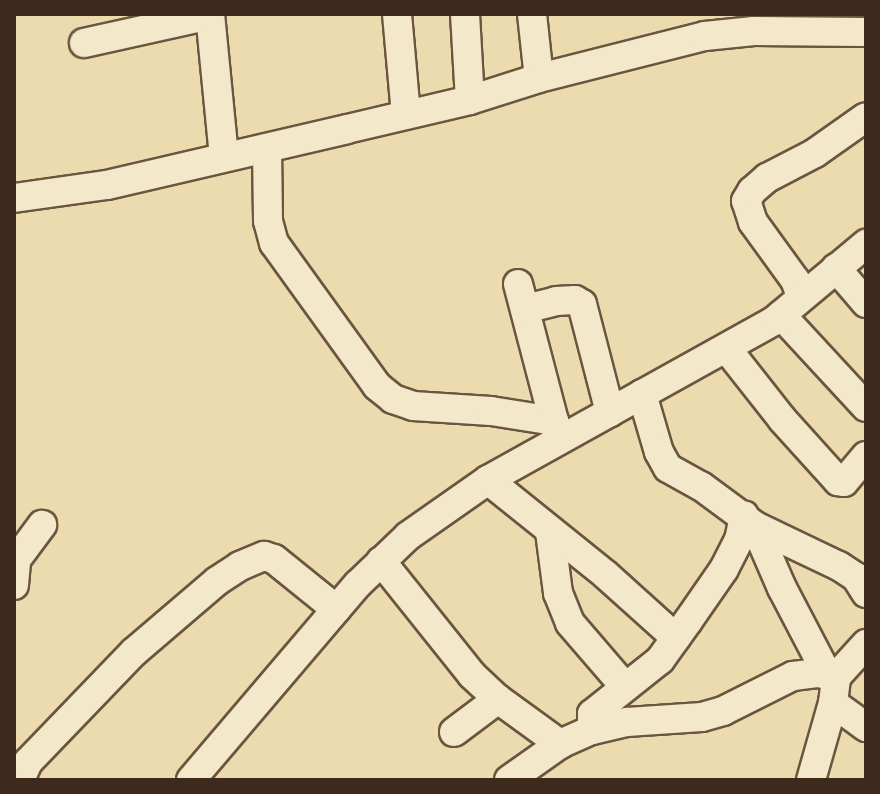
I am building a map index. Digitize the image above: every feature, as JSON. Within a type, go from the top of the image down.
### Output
[{"type":"street","points":[[84,43],[210,14],[224,157]]},
{"type":"street","points":[[397,14],[406,115]]},
{"type":"street","points":[[465,14],[470,100]]},
{"type":"street","points":[[532,14],[539,78]]},
{"type":"street","points":[[14,198],[107,185],[470,100],[539,78],[753,22],[854,26]]},
{"type":"street","points":[[866,117],[815,153],[767,178],[746,201],[753,222],[795,280],[791,306],[866,407]]},
{"type":"street","points":[[267,148],[268,221],[274,243],[377,386],[393,399],[413,406],[491,411],[556,430]]},
{"type":"street","points":[[191,780],[336,609],[381,561],[427,522],[556,430],[610,412],[727,349],[791,306],[866,244]]},
{"type":"street","points":[[836,268],[866,303]]},
{"type":"street","points":[[556,430],[522,296],[556,301],[575,300],[582,304],[610,412]]},
{"type":"street","points":[[727,349],[782,419],[838,481],[844,482],[866,456]]},
{"type":"street","points":[[642,394],[659,452],[668,468],[749,521],[839,566],[856,577],[866,593]]},
{"type":"street","points":[[488,480],[606,575],[676,638]]},
{"type":"street","points":[[592,730],[592,714],[660,660],[724,569],[749,521]]},
{"type":"street","points":[[749,521],[832,685],[866,727]]},
{"type":"street","points":[[14,585],[16,560],[42,525]]},
{"type":"street","points":[[550,532],[558,593],[570,623],[625,687]]},
{"type":"street","points":[[19,772],[134,652],[217,581],[240,566],[264,556],[274,559],[336,609]]},
{"type":"street","points":[[381,561],[472,675],[498,699],[560,744]]},
{"type":"street","points":[[811,780],[832,685],[866,644]]},
{"type":"street","points":[[509,780],[560,744],[592,730],[627,722],[702,717],[793,676],[832,685]]},
{"type":"street","points":[[454,732],[498,699]]}]
